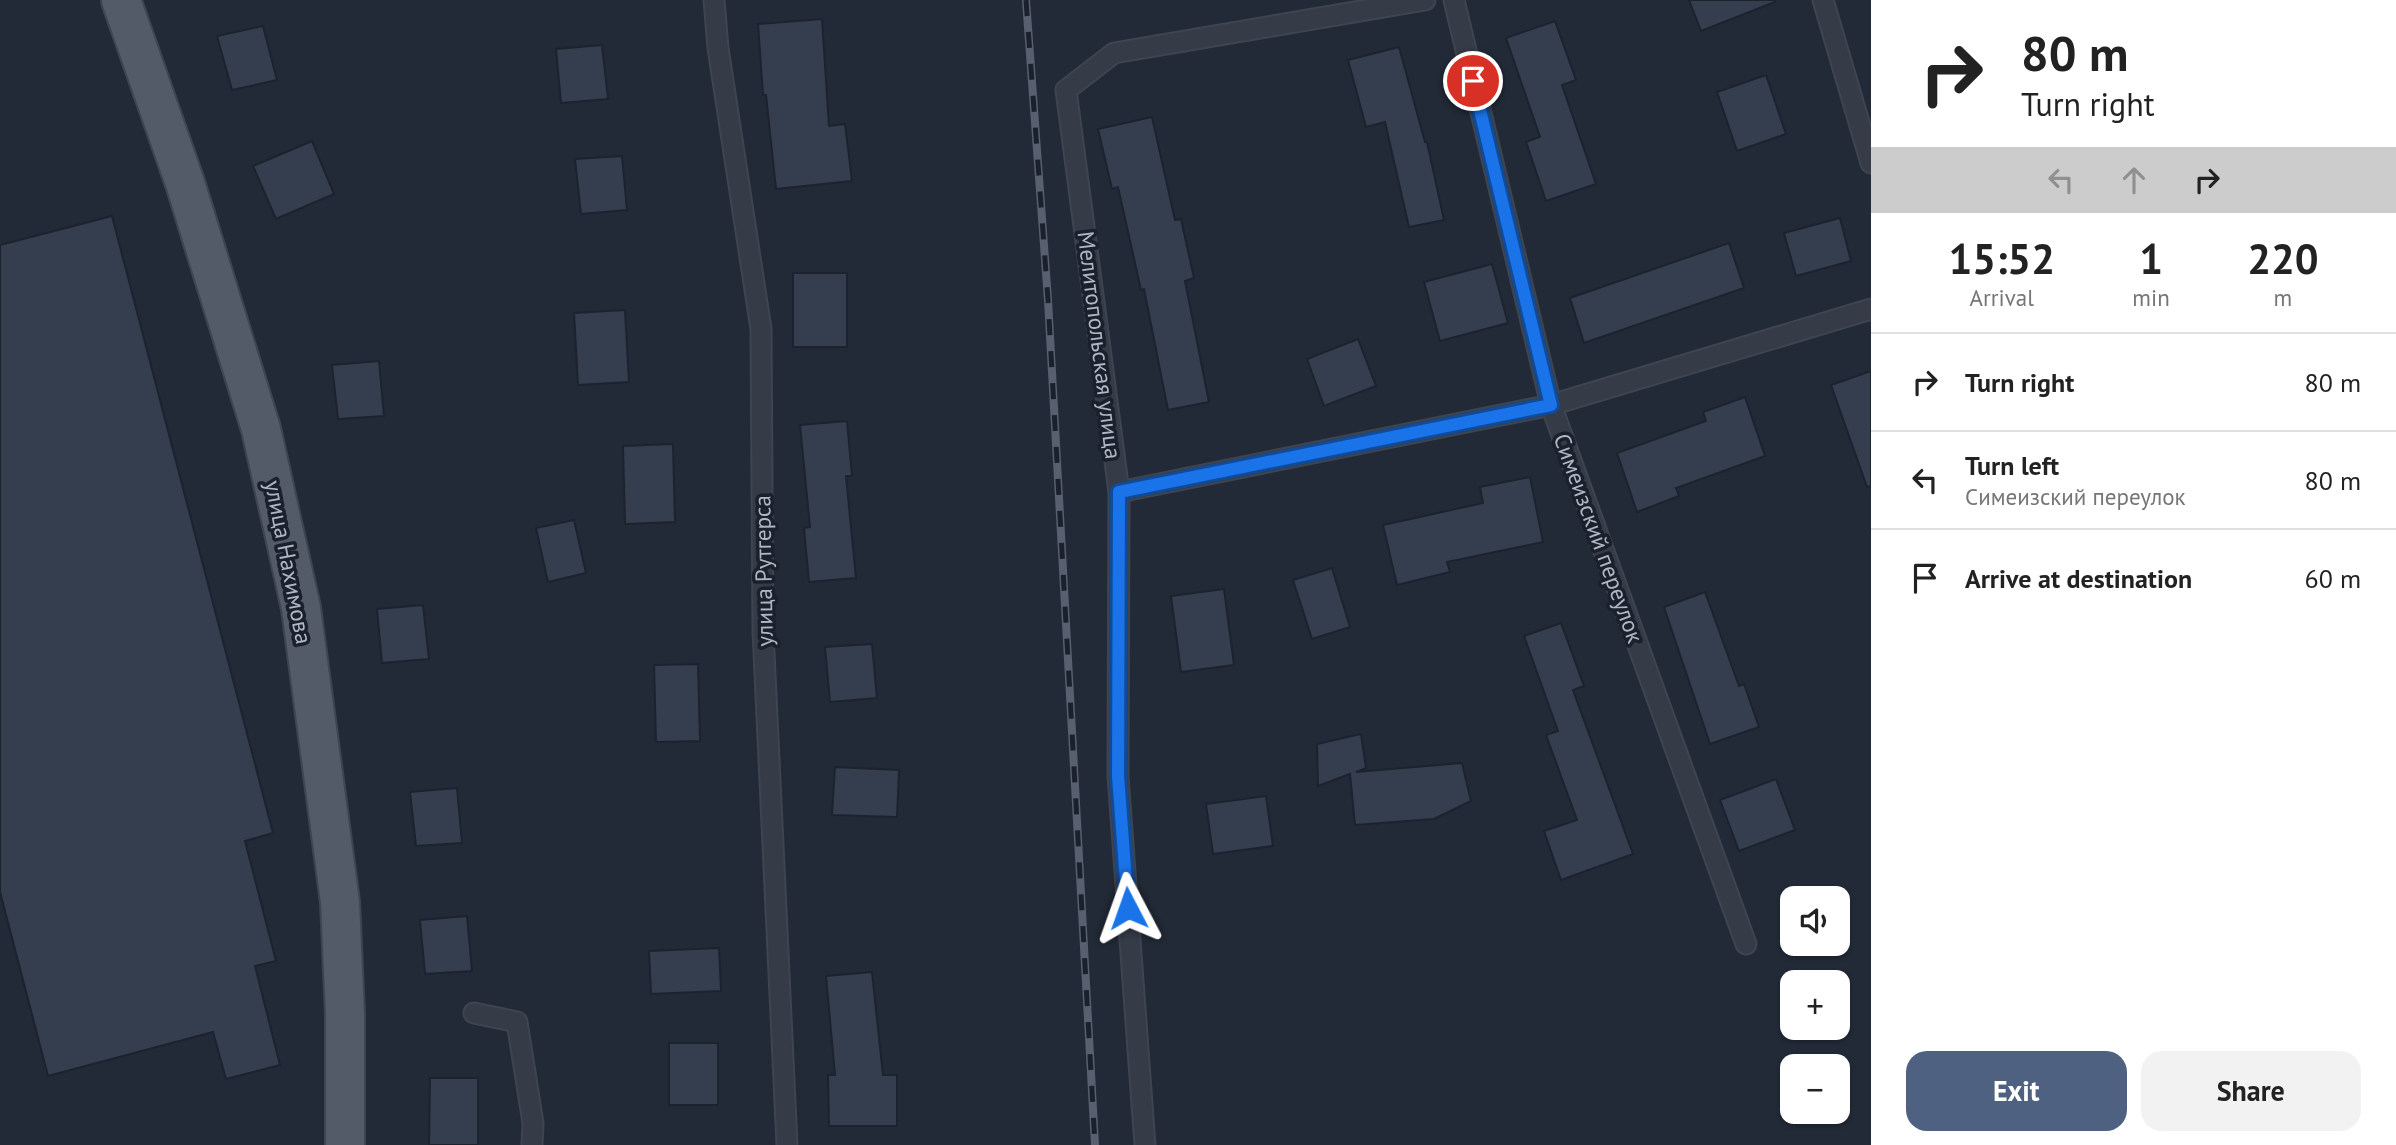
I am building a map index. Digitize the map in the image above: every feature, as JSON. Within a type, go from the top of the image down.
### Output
[{"type":"main road","name":"улица Нахимова","points":[[121,0],[185,183],[261,429],[301,608],[340,902],[345,1014],[345,1145]]},
{"type":"lane","name":"улица Рутгерса","points":[[714,0],[718,48],[761,329],[763,631],[787,1145]]},
{"type":"lane","name":"Мелитопольская улица","points":[[1145,1145],[1118,776],[1119,492],[1066,90],[1114,53],[1425,0]]},
{"type":"lane","name":"Симеизский переулок","points":[[1454,0],[1551,405],[1745,944]]},
{"type":"lane","points":[[1823,0],[1871,163]]},
{"type":"lane","points":[[1119,492],[1551,405],[1871,309]]},
{"type":"lane","points":[[474,1013],[517,1022],[533,1123],[532,1145]]},
{"type":"building","points":[[1689,0],[1774,0],[1775,2],[1701,31]]},
{"type":"building","points":[[822,19],[829,126],[845,124],[852,181],[776,189],[766,95],[763,95],[758,24]]},
{"type":"building","points":[[1555,21],[1576,80],[1562,85],[1596,184],[1546,201],[1526,142],[1540,137],[1506,38]]},
{"type":"building","points":[[263,26],[277,80],[232,90],[217,36]]},
{"type":"building","points":[[602,45],[608,99],[561,103],[556,49]]},
{"type":"building","points":[[1399,47],[1427,142],[1444,220],[1409,227],[1385,122],[1366,127],[1348,60]]},
{"type":"building","points":[[1766,75],[1786,134],[1737,151],[1717,92]]},
{"type":"building","points":[[1152,117],[1175,220],[1181,219],[1194,278],[1185,281],[1209,402],[1168,410],[1144,289],[1141,290],[1118,187],[1112,189],[1098,129]]},
{"type":"building","points":[[312,141],[334,194],[276,219],[253,166]]},
{"type":"building","points":[[622,156],[627,210],[581,214],[575,159]]},
{"type":"building","points":[[112,216],[273,833],[245,841],[276,961],[255,966],[280,1065],[226,1079],[213,1032],[48,1076],[0,892],[0,245]]},
{"type":"building","points":[[1840,218],[1851,261],[1796,276],[1784,233]]},
{"type":"building","points":[[1729,243],[1744,288],[1584,343],[1570,298]]},
{"type":"building","points":[[1492,264],[1508,323],[1440,341],[1424,282]]},
{"type":"building","points":[[793,273],[847,273],[847,347],[793,347]]},
{"type":"building","points":[[625,310],[629,382],[578,385],[574,313]]},
{"type":"building","points":[[1358,339],[1376,386],[1324,406],[1307,359]]},
{"type":"building","points":[[379,361],[384,416],[338,419],[332,365]]},
{"type":"building","points":[[1871,371],[1871,486],[1867,487],[1831,385]]},
{"type":"building","points":[[1745,397],[1765,456],[1676,488],[1679,496],[1637,512],[1617,453],[1706,421],[1703,412]]},
{"type":"building","points":[[847,421],[852,476],[846,476],[856,578],[809,582],[804,528],[810,527],[800,425]]},
{"type":"building","points":[[673,444],[675,522],[625,524],[623,446]]},
{"type":"building","points":[[1530,477],[1543,542],[1447,562],[1450,572],[1397,585],[1383,525],[1483,503],[1480,487]]},
{"type":"building","points":[[574,520],[586,573],[548,582],[536,528]]},
{"type":"building","points":[[1332,568],[1350,627],[1312,639],[1293,580]]},
{"type":"building","points":[[1224,589],[1234,665],[1181,672],[1171,596]]},
{"type":"building","points":[[1705,592],[1739,686],[1744,684],[1759,727],[1710,744],[1664,607]]},
{"type":"building","points":[[423,605],[429,659],[382,663],[377,609]]},
{"type":"building","points":[[1561,623],[1584,686],[1573,690],[1633,854],[1561,880],[1544,831],[1577,820],[1546,735],[1558,731],[1524,636]]},
{"type":"building","points":[[872,644],[877,698],[830,702],[825,647]]},
{"type":"building","points":[[698,664],[700,741],[656,742],[654,665]]},
{"type":"building","points":[[1361,734],[1366,768],[1356,772],[1462,763],[1471,801],[1434,819],[1355,825],[1350,774],[1318,786],[1317,744]]},
{"type":"building","points":[[835,767],[899,770],[897,817],[832,815]]},
{"type":"building","points":[[1776,779],[1795,830],[1739,851],[1720,800]]},
{"type":"building","points":[[457,788],[462,843],[416,846],[410,792]]},
{"type":"building","points":[[1266,796],[1273,846],[1213,854],[1206,804]]},
{"type":"building","points":[[467,916],[472,971],[425,974],[420,920]]},
{"type":"building","points":[[719,948],[721,991],[651,994],[649,951]]},
{"type":"building","points":[[872,972],[883,1075],[897,1075],[897,1126],[829,1126],[828,1075],[835,1075],[826,976]]},
{"type":"building","points":[[669,1043],[718,1043],[718,1105],[669,1105]]},
{"type":"building","points":[[430,1078],[478,1078],[478,1145],[429,1145]]},
{"type":"railway","points":[[1026,0],[1048,300],[1095,1145]]},
{"type":"route","points":[[1128,908],[1118,776],[1119,492],[1551,405],[1473,81]]}]
